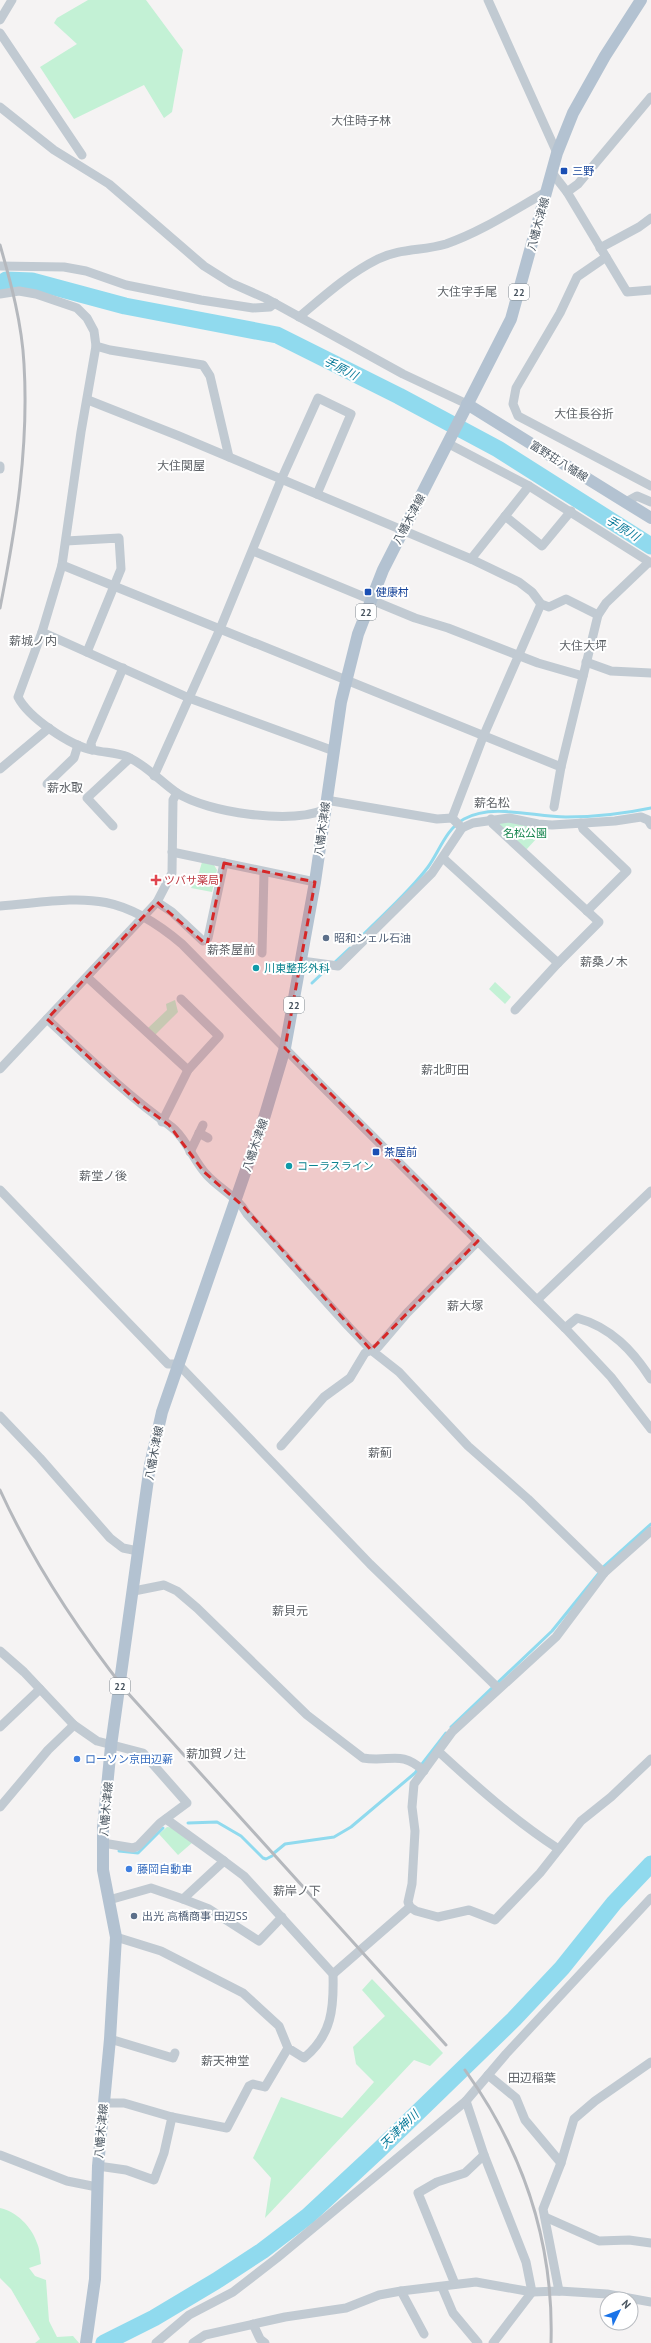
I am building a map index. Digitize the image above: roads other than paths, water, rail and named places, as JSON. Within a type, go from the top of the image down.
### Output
[{"type":"main road","name":"八幡木津線","points":[[86,2343],[94,2279],[98,2166],[110,2039],[116,1937],[103,1870],[103,1843],[112,1746],[134,1591],[138,1551],[150,1465],[162,1412],[235,1200],[285,1048],[302,961],[315,882],[325,805],[346,681],[370,601],[402,531],[450,442],[465,408],[511,319],[546,192],[553,174],[557,153],[573,113],[605,56],[641,0]]},
{"type":"main road","name":"富野荘八幡線","points":[[465,408],[651,518]]},
{"type":"street","points":[[0,20],[12,0]]},
{"type":"street","points":[[488,0],[557,153]]},
{"type":"street","points":[[0,34],[82,155]]},
{"type":"street","points":[[567,192],[578,184],[651,97]]},
{"type":"street","points":[[0,107],[54,150],[109,184],[204,266],[231,283],[275,303],[465,408]]},
{"type":"street","points":[[553,174],[567,192],[627,292],[651,290]]},
{"type":"street","points":[[299,317],[345,279],[377,259],[394,252],[444,244],[466,236],[546,192]]},
{"type":"street","points":[[600,248],[639,228],[651,218]]},
{"type":"street","points":[[606,257],[577,277],[560,313],[516,388],[514,404],[518,416],[651,486]]},
{"type":"street","points":[[0,266],[64,267],[86,271],[126,285],[201,300],[253,308],[270,307],[275,303]]},
{"type":"street","points":[[0,294],[19,290],[36,294],[77,308],[87,318],[94,331],[96,346],[62,565],[42,632],[18,697],[23,707],[49,728],[78,745],[92,750],[116,752],[130,758],[177,793],[189,800],[264,816],[314,814],[325,805],[437,819],[457,823],[473,823],[491,819],[509,818],[538,824],[581,823],[615,821],[641,817],[648,820],[651,825]]},
{"type":"street","points":[[96,346],[110,350],[203,364],[210,376],[229,457]]},
{"type":"street","points":[[154,776],[220,629],[281,480],[318,398],[351,414],[317,494]]},
{"type":"street","points":[[88,400],[229,457],[471,559],[519,582],[532,592],[541,604],[549,607],[566,599],[598,615]]},
{"type":"street","points":[[450,442],[571,511],[650,563],[606,603],[598,615],[561,767],[554,807]]},
{"type":"street","points":[[471,559],[529,486]]},
{"type":"street","points":[[626,502],[637,496],[651,502]]},
{"type":"street","points":[[505,516],[542,546],[571,511]]},
{"type":"street","points":[[66,541],[119,538],[121,569],[115,587],[87,652]]},
{"type":"street","points":[[253,551],[370,601],[519,656],[583,676]]},
{"type":"street","points":[[62,565],[483,737],[561,767]]},
{"type":"street","points":[[302,961],[338,966],[386,920],[432,872],[443,858],[457,823],[483,737],[541,604]]},
{"type":"street","points":[[42,632],[189,698],[334,751]]},
{"type":"street","points":[[586,662],[611,671],[651,673]]},
{"type":"street","points":[[92,750],[91,743],[123,668]]},
{"type":"street","points":[[0,769],[49,728]]},
{"type":"street","points":[[47,784],[74,758],[78,745]]},
{"type":"street","points":[[113,826],[87,798],[130,758]]},
{"type":"street","points":[[0,1069],[157,902],[172,873],[173,800],[177,793]]},
{"type":"street","points":[[491,819],[493,824],[598,922],[515,1010]]},
{"type":"street","points":[[581,823],[583,829],[627,871],[587,911]]},
{"type":"street","points":[[172,852],[315,882]]},
{"type":"street","points":[[443,858],[558,963]]},
{"type":"street","points":[[157,902],[176,916],[203,941],[208,938],[224,863]]},
{"type":"street","points":[[262,953],[264,872]]},
{"type":"street","points":[[0,906],[91,899],[117,904],[145,916],[182,944],[565,1328],[611,1377],[651,1429]]},
{"type":"street","points":[[87,977],[188,1070]]},
{"type":"street","points":[[162,1122],[188,1070],[219,1036],[181,999]]},
{"type":"street","points":[[47,1019],[140,1104],[162,1122],[170,1125],[213,1182],[235,1200],[371,1350],[399,1372],[468,1446],[528,1499],[602,1571]]},
{"type":"street","points":[[190,1152],[201,1129],[208,1138]]},
{"type":"street","points":[[0,1190],[168,1364],[178,1364],[370,1564],[496,1686]]},
{"type":"street","points":[[537,1300],[651,1191]]},
{"type":"street","points":[[281,1446],[324,1397],[350,1378],[365,1353],[378,1347],[407,1313],[478,1241]]},
{"type":"street","points":[[565,1328],[578,1318],[603,1328],[616,1337],[639,1361],[651,1379]]},
{"type":"street","points":[[0,1416],[40,1458],[110,1538],[123,1548],[138,1551]]},
{"type":"street","points":[[651,1531],[602,1571],[556,1637],[496,1686],[452,1732],[438,1751],[421,1769],[412,1792],[415,1831],[412,1884],[408,1902],[410,1907],[416,1911],[438,1917],[469,1910],[495,1920],[540,1873],[557,1848],[581,1821],[611,1797],[651,1759]]},
{"type":"street","points":[[134,1591],[164,1585],[177,1591],[197,1608],[307,1715],[363,1758],[374,1760],[404,1758],[421,1769]]},
{"type":"street","points":[[0,1651],[40,1689],[74,1725],[97,1741],[143,1753],[187,1803],[133,1848],[103,1843]]},
{"type":"street","points":[[0,1727],[40,1689]]},
{"type":"street","points":[[0,1807],[38,1761],[74,1725]]},
{"type":"street","points":[[438,1751],[494,1802],[522,1825],[557,1848]]},
{"type":"street","points":[[166,1819],[244,1876],[333,1974]]},
{"type":"street","points":[[183,1899],[224,1861]]},
{"type":"street","points":[[109,1900],[151,1888],[209,1909],[259,1941],[282,1917]]},
{"type":"street","points":[[161,2342],[189,2315],[233,2292],[278,2258],[466,2101],[488,2075],[651,1898]]},
{"type":"street","points":[[116,1937],[161,1952],[243,1993],[279,2026],[288,2048],[304,2058],[315,2049],[329,2027],[333,1974],[410,1907]]},
{"type":"street","points":[[110,2039],[173,2058],[175,2053]]},
{"type":"street","points":[[104,2103],[124,2104],[172,2117],[227,2128],[249,2086],[253,2084],[265,2086],[288,2048]]},
{"type":"street","points":[[559,2291],[543,2209],[561,2164],[574,2118],[594,2101],[651,2062]]},
{"type":"street","points":[[488,2075],[516,2098],[525,2120],[561,2164]]},
{"type":"street","points":[[466,2101],[484,2155],[526,2262],[532,2292],[493,2343]]},
{"type":"street","points":[[98,2166],[126,2170],[154,2180],[164,2153],[172,2117]]},
{"type":"street","points":[[0,2155],[67,2181],[98,2187]]},
{"type":"street","points":[[455,2284],[418,2193],[438,2182],[465,2172],[484,2155]]},
{"type":"street","points":[[545,2217],[599,2241],[629,2240],[651,2243]]},
{"type":"street","points":[[193,2343],[205,2335],[298,2315],[346,2308],[379,2295],[476,2282],[532,2292],[559,2291],[606,2294],[651,2302]]},
{"type":"street","points":[[442,2287],[453,2313],[478,2343]]},
{"type":"street","points":[[401,2291],[424,2334]]},
{"type":"street","points":[[253,2324],[260,2339],[265,2343]]},
{"type":"waterway","name":"手原川","points":[[0,277],[6,280]]},
{"type":"waterway","name":"手原川","points":[[0,285],[6,280],[32,281],[125,306],[277,335],[399,396],[498,449],[651,546]]},
{"type":"waterway","points":[[356,942],[420,877],[452,829],[464,819],[476,814],[501,811],[577,817],[609,815],[651,808]]},
{"type":"waterway","points":[[334,963],[350,948]]},
{"type":"waterway","points":[[312,983],[330,966]]},
{"type":"waterway","points":[[602,1568],[651,1524]]},
{"type":"waterway","points":[[451,1727],[552,1631],[599,1573]]},
{"type":"waterway","points":[[274,1853],[285,1844],[334,1837],[351,1827],[415,1773],[446,1733]]},
{"type":"waterway","points":[[188,1823],[217,1822],[241,1836],[263,1858],[266,1859],[272,1856]]},
{"type":"waterway","points":[[119,1851],[138,1853],[163,1828]]},
{"type":"waterway","name":"天津神川","points":[[104,2343],[154,2318],[216,2281],[262,2251],[308,2216],[379,2150],[514,2019],[562,1968],[614,1903],[651,1864]]},
{"type":"railway","points":[[0,245],[12,289],[21,334],[25,395],[25,426],[20,487],[0,608]]},
{"type":"railway","points":[[0,1490],[41,1569],[90,1644],[126,1691],[446,2045]]},
{"type":"railway","points":[[465,2070],[503,2133],[531,2199],[547,2270],[551,2306],[551,2343]]},
{"type":"place","name":"三野","points":[[564,171]]},
{"type":"place","name":"健康村","points":[[368,592]]},
{"type":"place","name":"ツバサ薬局","points":[[156,880]]},
{"type":"place","name":"昭和シェル石油","points":[[326,938]]},
{"type":"place","name":"川東整形外科","points":[[256,968]]},
{"type":"place","name":"茶屋前","points":[[376,1152]]},
{"type":"place","name":"コーラスライン","points":[[289,1166]]},
{"type":"place","name":"ローソン京田辺薪","points":[[77,1759]]},
{"type":"place","name":"藤岡自動車","points":[[129,1869]]},
{"type":"place","name":"出光 高橋商事 田辺SS","points":[[134,1916]]},
{"type":"district","name":"大住時子林","points":[[361,120]]},
{"type":"district","name":"大住宇手尾","points":[[467,291]]},
{"type":"district","name":"大住長谷折","points":[[584,413]]},
{"type":"district","name":"大住関屋","points":[[181,465]]},
{"type":"district","name":"薪城ノ内","points":[[33,640]]},
{"type":"district","name":"大住大坪","points":[[583,645]]},
{"type":"district","name":"薪水取","points":[[65,787]]},
{"type":"district","name":"薪名松","points":[[492,802]]},
{"type":"district","name":"薪茶屋前","points":[[231,949]]},
{"type":"district","name":"薪桑ノ木","points":[[604,961]]},
{"type":"district","name":"薪北町田","points":[[445,1069]]},
{"type":"district","name":"薪堂ノ後","points":[[103,1175]]},
{"type":"district","name":"薪大塚","points":[[465,1305]]},
{"type":"district","name":"薪薊","points":[[380,1452]]},
{"type":"district","name":"薪貝元","points":[[290,1610]]},
{"type":"district","name":"薪加賀ノ辻","points":[[216,1753]]},
{"type":"district","name":"薪岸ノ下","points":[[297,1890]]},
{"type":"district","name":"薪天神堂","points":[[225,2060]]},
{"type":"district","name":"田辺稲葉","points":[[532,2077]]},
{"type":"park label","name":"名松公園","points":[[525,833]]}]
